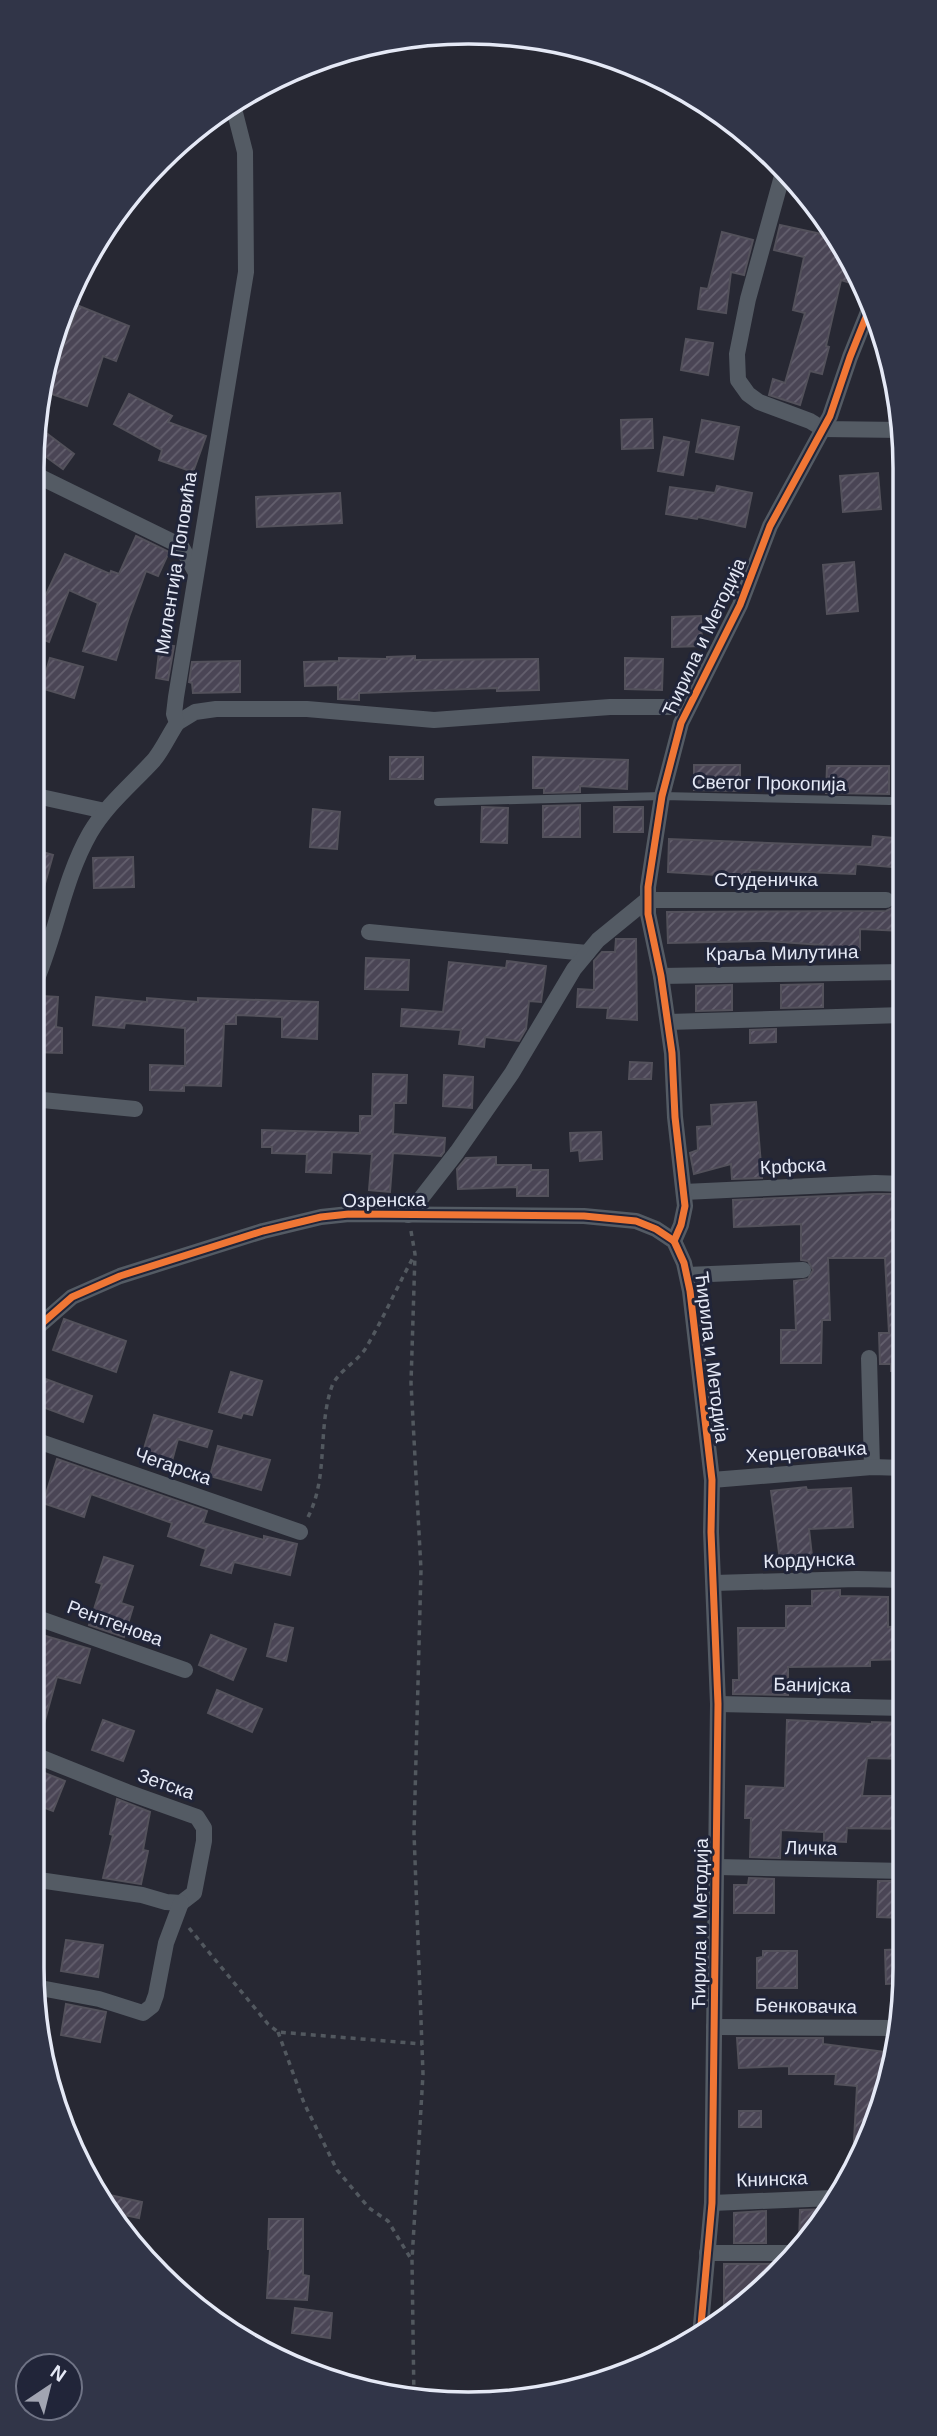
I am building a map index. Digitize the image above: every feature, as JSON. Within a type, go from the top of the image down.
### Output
[{"type":"street","name":"Милентија Поповића","points":[[177,723],[174,706],[246,272],[245,152],[235,114]]},
{"type":"street","points":[[781,180],[745,312],[737,355],[738,380],[748,394],[759,402],[810,421],[823,429],[891,430]]},
{"type":"street","name":"Ћирила и Методија","points":[[701,2323],[712,2203],[717,1867],[718,1704],[712,1480],[687,1275],[674,1241],[683,1215],[684,1192],[675,1117],[672,1053],[647,900],[662,796],[677,736],[688,707],[740,605],[770,526],[823,429],[866,318]]},
{"type":"street","points":[[44,479],[181,546],[195,571]]},
{"type":"street","points":[[44,959],[72,868],[92,829],[105,811],[155,758],[177,723],[195,712],[216,709],[307,709],[434,720],[610,707],[688,707]]},
{"type":"street","points":[[44,798],[105,811]]},
{"type":"street","points":[[408,1215],[513,1073],[564,984],[587,953],[613,926],[647,900]]},
{"type":"street","name":"Студеничка","points":[[647,900],[886,900]]},
{"type":"street","points":[[369,932],[587,953]]},
{"type":"street","name":"Краља Милутина","points":[[661,976],[893,972]]},
{"type":"street","points":[[668,1022],[893,1015]]},
{"type":"street","points":[[44,1100],[135,1109]]},
{"type":"street","name":"Крфска","points":[[684,1192],[893,1184]]},
{"type":"street","name":"Озренска","points":[[44,1321],[88,1289],[186,1254],[321,1217],[349,1214],[584,1216],[624,1219],[649,1225],[674,1241]]},
{"type":"street","points":[[687,1275],[803,1270]]},
{"type":"street","points":[[869,1358],[872,1467]]},
{"type":"street","name":"Чегарска","points":[[44,1443],[300,1532]]},
{"type":"street","name":"Херцеговачка","points":[[712,1480],[893,1468]]},
{"type":"street","name":"Кордунска","points":[[714,1583],[893,1580]]},
{"type":"street","name":"Рентгенова","points":[[44,1620],[185,1670]]},
{"type":"street","name":"Банијска","points":[[718,1704],[893,1708]]},
{"type":"street","name":"Зетска","points":[[44,1759],[127,1793],[197,1817],[204,1828],[204,1841],[194,1894],[179,1908]]},
{"type":"street","name":"Личка","points":[[717,1867],[893,1871]]},
{"type":"street","points":[[44,1881],[142,1895],[179,1908],[166,1943],[156,1995],[152,2006],[143,2013],[99,1999],[45,1989]]},
{"type":"street","name":"Бенковачка","points":[[714,2026],[889,2028]]},
{"type":"street","name":"Книнска","points":[[712,2203],[825,2198]]},
{"type":"street","points":[[708,2253],[783,2253]]},
{"type":"lane","name":"Светог Прокопија","points":[[438,802],[662,796],[890,801]]},
{"type":"path","points":[[408,1215],[415,1254],[411,1383],[421,1570],[414,1833],[423,2074],[412,2260],[414,2389]]},
{"type":"path","points":[[300,1532],[316,1502],[322,1471],[325,1418],[333,1383],[366,1349],[415,1254]]},
{"type":"path","points":[[179,1908],[268,2024],[278,2032],[304,2103],[337,2171],[369,2208],[387,2221],[412,2260]]},
{"type":"path","points":[[278,2032],[422,2045]]},
{"type":"building","points":[[780,225],[823,234],[850,283],[841,280],[822,374],[810,371],[800,405],[769,395],[773,379],[785,383],[805,313],[793,310],[804,257],[774,250]]},
{"type":"building","points":[[722,232],[753,240],[744,275],[731,272],[726,313],[698,309],[701,288],[708,289]]},
{"type":"building","points":[[79,306],[129,326],[116,361],[103,356],[87,406],[51,394],[65,341]]},
{"type":"building","points":[[686,339],[713,343],[708,375],[681,370]]},
{"type":"building","points":[[129,394],[172,416],[168,422],[206,436],[193,472],[159,460],[162,450],[114,424]]},
{"type":"building","points":[[652,419],[653,448],[622,449],[621,420]]},
{"type":"building","points":[[702,420],[739,427],[733,459],[696,452]]},
{"type":"building","points":[[46,433],[74,454],[63,469],[44,456]]},
{"type":"building","points":[[664,437],[689,442],[683,475],[658,471]]},
{"type":"building","points":[[878,473],[881,509],[843,512],[840,476]]},
{"type":"building","points":[[717,486],[752,493],[745,527],[698,517],[666,514],[670,487],[715,493]]},
{"type":"building","points":[[340,493],[342,523],[257,527],[256,497]]},
{"type":"building","points":[[136,536],[169,552],[158,576],[146,571],[116,660],[83,651],[98,603],[69,590],[49,642],[44,640],[44,599],[65,554],[110,574],[111,571],[119,574]]},
{"type":"building","points":[[854,562],[858,611],[827,614],[823,565]]},
{"type":"building","points":[[701,616],[702,646],[672,647],[672,617]]},
{"type":"building","points":[[160,644],[174,646],[168,680],[156,678]]},
{"type":"building","points":[[415,656],[415,660],[538,659],[539,690],[497,691],[497,688],[359,693],[359,700],[338,699],[338,685],[305,686],[304,662],[339,661],[339,658],[387,659]]},
{"type":"building","points":[[50,658],[83,667],[74,698],[44,689]]},
{"type":"building","points":[[625,658],[663,659],[662,690],[625,689]]},
{"type":"building","points":[[240,661],[240,692],[193,693],[192,683],[189,682],[192,662]]},
{"type":"building","points":[[390,757],[423,757],[423,779],[390,779]]},
{"type":"building","points":[[533,757],[628,760],[627,789],[580,786],[580,792],[544,793],[544,788],[533,788]]},
{"type":"building","points":[[694,765],[740,765],[740,791],[694,790]]},
{"type":"building","points":[[827,766],[889,766],[889,794],[826,793]]},
{"type":"building","points":[[580,805],[580,837],[543,837],[543,806]]},
{"type":"building","points":[[482,807],[508,808],[507,843],[481,842]]},
{"type":"building","points":[[614,807],[643,807],[643,832],[614,832]]},
{"type":"building","points":[[313,809],[340,812],[337,849],[310,847]]},
{"type":"building","points":[[873,836],[893,838],[893,867],[856,864],[855,874],[750,870],[750,877],[668,872],[669,839],[872,847]]},
{"type":"building","points":[[44,852],[53,855],[44,887]]},
{"type":"building","points":[[133,857],[134,887],[94,888],[93,858]]},
{"type":"building","points":[[893,908],[893,931],[860,929],[860,950],[823,950],[823,945],[766,941],[668,943],[667,912],[886,911]]},
{"type":"building","points":[[616,939],[636,939],[637,1020],[607,1018],[608,1008],[577,1007],[578,989],[594,990],[594,961],[602,952],[615,952]]},
{"type":"building","points":[[366,958],[409,960],[408,990],[365,989]]},
{"type":"building","points":[[507,961],[546,966],[541,1002],[529,1001],[526,1029],[519,1041],[485,1037],[484,1047],[459,1044],[461,1030],[401,1026],[402,1009],[443,1012],[449,962],[506,968]]},
{"type":"building","points":[[823,984],[823,1007],[781,1008],[781,985]]},
{"type":"building","points":[[732,985],[732,1010],[696,1011],[696,986]]},
{"type":"building","points":[[44,996],[58,997],[56,1027],[62,1028],[62,1053],[44,1052]]},
{"type":"building","points":[[96,997],[147,1002],[147,998],[198,1002],[198,998],[318,1002],[317,1039],[282,1037],[282,1017],[236,1015],[236,1024],[224,1024],[221,1086],[184,1085],[184,1091],[150,1090],[150,1065],[185,1066],[185,1028],[125,1023],[124,1028],[93,1025]]},
{"type":"building","points":[[776,1029],[776,1042],[750,1043],[750,1030]]},
{"type":"building","points":[[630,1062],[652,1063],[651,1079],[629,1079]]},
{"type":"building","points":[[373,1074],[407,1075],[406,1103],[394,1103],[393,1134],[445,1138],[441,1156],[393,1153],[390,1192],[369,1190],[372,1154],[332,1152],[331,1173],[306,1172],[307,1154],[272,1153],[272,1147],[262,1147],[262,1130],[360,1133],[360,1116],[372,1116]]},
{"type":"building","points":[[444,1075],[473,1077],[472,1108],[443,1106]]},
{"type":"building","points":[[756,1102],[762,1178],[732,1179],[731,1164],[694,1174],[690,1153],[698,1150],[697,1127],[712,1126],[711,1105]]},
{"type":"building","points":[[601,1132],[602,1159],[580,1161],[579,1150],[571,1151],[570,1133]]},
{"type":"building","points":[[496,1157],[496,1165],[531,1165],[531,1170],[548,1170],[548,1196],[517,1196],[517,1187],[458,1189],[457,1169],[466,1158]]},
{"type":"building","points":[[893,1194],[893,1371],[891,1364],[880,1364],[879,1333],[889,1333],[885,1258],[828,1258],[830,1320],[822,1320],[821,1363],[781,1363],[781,1330],[796,1330],[794,1281],[808,1279],[813,1270],[808,1261],[801,1260],[801,1224],[734,1227],[733,1200]]},
{"type":"building","points":[[64,1319],[126,1341],[116,1372],[53,1350]]},
{"type":"building","points":[[231,1372],[262,1381],[252,1415],[243,1413],[241,1418],[219,1412]]},
{"type":"building","points":[[44,1378],[92,1396],[83,1422],[44,1407]]},
{"type":"building","points":[[154,1415],[212,1431],[207,1447],[178,1439],[172,1461],[143,1452]]},
{"type":"building","points":[[218,1446],[270,1460],[261,1490],[210,1476]]},
{"type":"building","points":[[57,1459],[207,1511],[203,1523],[264,1540],[264,1536],[297,1544],[290,1575],[234,1562],[231,1573],[201,1565],[206,1549],[168,1536],[172,1523],[91,1494],[84,1517],[44,1503]]},
{"type":"building","points":[[806,1487],[807,1490],[851,1488],[853,1527],[809,1529],[813,1565],[781,1568],[771,1491]]},
{"type":"building","points":[[104,1557],[133,1566],[121,1603],[133,1607],[124,1637],[89,1625],[102,1584],[96,1582]]},
{"type":"building","points":[[840,1590],[840,1596],[888,1597],[888,1627],[893,1627],[893,1659],[870,1660],[870,1666],[788,1667],[788,1695],[733,1694],[733,1680],[739,1680],[738,1628],[786,1628],[786,1606],[812,1606],[812,1591]]},
{"type":"building","points":[[275,1624],[293,1628],[286,1661],[267,1656]]},
{"type":"building","points":[[211,1635],[246,1649],[233,1680],[199,1665]]},
{"type":"building","points":[[44,1636],[90,1649],[80,1683],[57,1677],[44,1724]]},
{"type":"building","points":[[217,1690],[262,1709],[252,1732],[208,1713]]},
{"type":"building","points":[[103,1720],[134,1731],[123,1761],[92,1750]]},
{"type":"building","points":[[787,1720],[893,1723],[893,1759],[867,1758],[862,1796],[893,1796],[893,1829],[847,1828],[846,1842],[824,1841],[824,1832],[781,1830],[780,1858],[750,1857],[751,1818],[745,1818],[746,1786],[785,1788]]},
{"type":"building","points":[[44,1773],[65,1781],[53,1811],[44,1808]]},
{"type":"building","points":[[117,1799],[150,1812],[143,1850],[148,1851],[141,1884],[103,1878],[113,1835],[110,1834]]},
{"type":"building","points":[[749,1878],[774,1879],[774,1913],[734,1913],[734,1885],[748,1885]]},
{"type":"building","points":[[878,1881],[893,1881],[893,1918],[877,1917]]},
{"type":"building","points":[[66,1940],[103,1945],[98,1977],[61,1971]]},
{"type":"building","points":[[885,1950],[893,1950],[892,1984],[886,1984]]},
{"type":"building","points":[[763,1951],[797,1951],[797,1988],[757,1988],[757,1958],[763,1957]]},
{"type":"building","points":[[66,2004],[106,2012],[100,2042],[61,2035]]},
{"type":"building","points":[[737,2038],[823,2038],[823,2044],[885,2052],[871,2104],[854,2145],[857,2086],[835,2084],[836,2074],[789,2074],[789,2066],[739,2068]]},
{"type":"building","points":[[739,2111],[761,2111],[761,2127],[739,2127]]},
{"type":"building","points":[[110,2195],[142,2202],[139,2218],[124,2215]]},
{"type":"building","points":[[817,2209],[799,2233],[800,2210]]},
{"type":"building","points":[[766,2211],[766,2243],[734,2243],[734,2213]]},
{"type":"building","points":[[269,2219],[303,2219],[303,2275],[309,2276],[307,2300],[267,2298]]},
{"type":"building","points":[[724,2264],[773,2264],[749,2287],[724,2306]]},
{"type":"building","points":[[295,2308],[332,2313],[330,2338],[292,2333]]},
{"type":"cycle path","points":[[674,1241],[685,1206],[675,1117],[672,1053],[661,976],[648,914],[648,887],[662,796],[681,723],[740,605],[770,526],[830,416],[866,318]]},
{"type":"cycle path","points":[[44,1322],[72,1297],[120,1276],[263,1231],[321,1217],[349,1214],[584,1216],[636,1221],[656,1229],[674,1241],[684,1263],[690,1291],[712,1480],[711,1532],[718,1704],[712,2203],[701,2323]]}]
